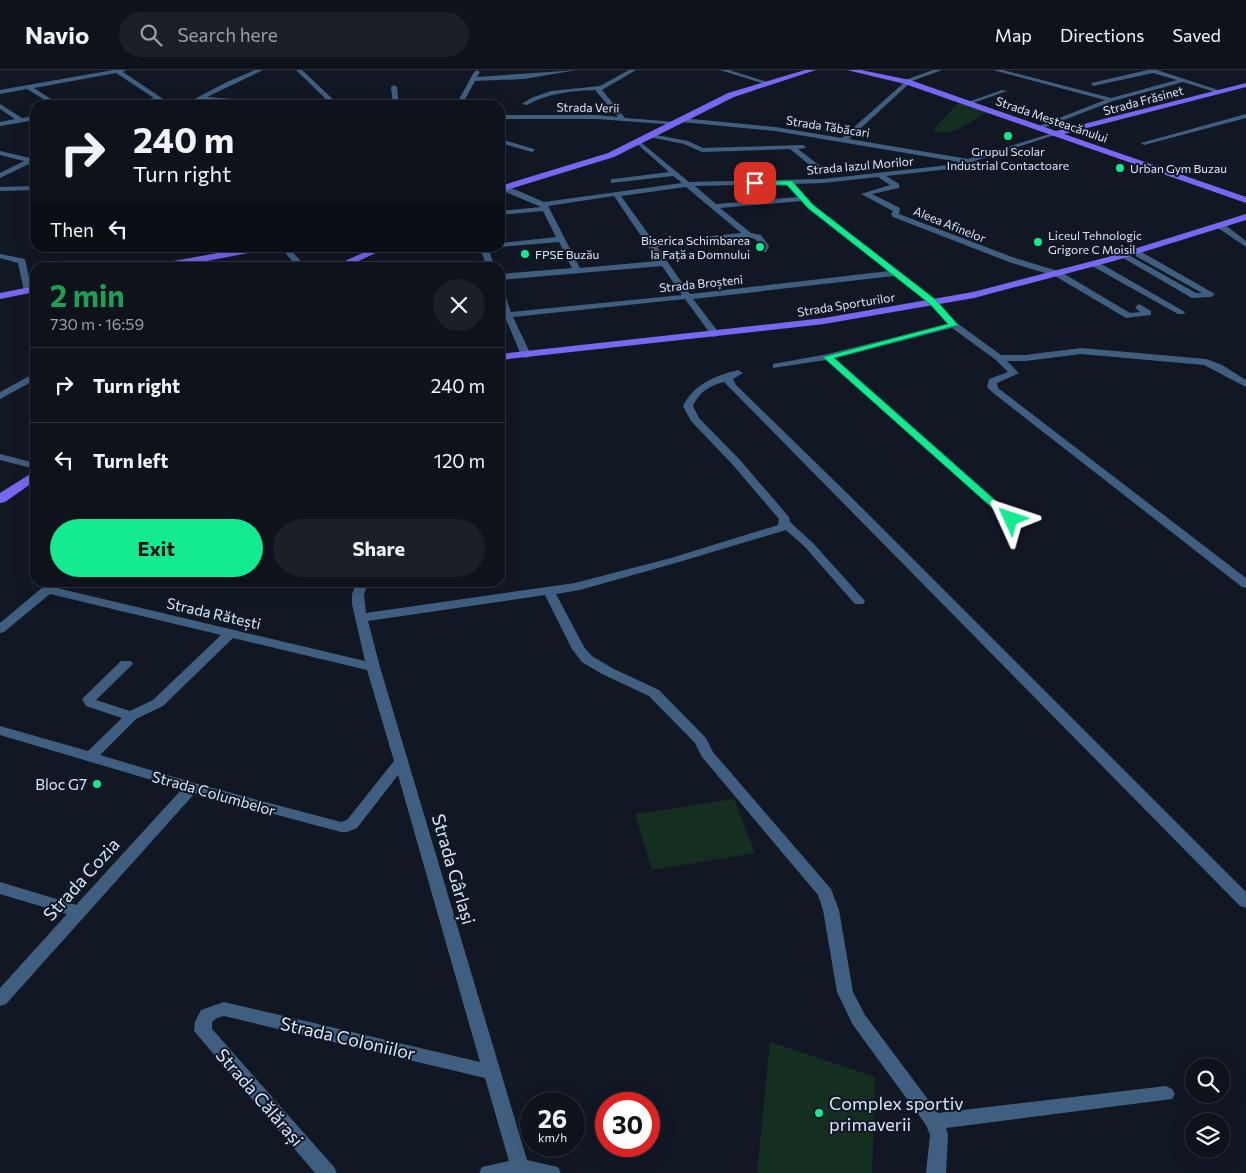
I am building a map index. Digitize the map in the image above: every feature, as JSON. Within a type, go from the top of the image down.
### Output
[{"type":"main road","points":[[505,187],[598,159],[638,142],[724,98],[812,70]]},
{"type":"main road","name":"Strada Mesteacănului","points":[[851,70],[907,82],[1036,129],[1055,134],[1072,133],[1245,199]]},
{"type":"main road","name":"Strada Frăsinet","points":[[1072,133],[1217,91],[1242,86]]},
{"type":"main road","points":[[1036,129],[1072,133]]},
{"type":"main road","name":"Strada Sporturilor","points":[[505,357],[715,334],[849,317],[933,302],[999,289],[1095,264],[1246,217]]},
{"type":"main road","points":[[183,262],[237,252]]},
{"type":"main road","points":[[348,262],[371,252]]},
{"type":"main road","points":[[0,296],[30,290]]},
{"type":"main road","points":[[0,499],[30,479]]},
{"type":"street","points":[[0,92],[119,70],[159,99]]},
{"type":"street","points":[[196,100],[260,70]]},
{"type":"street","points":[[299,70],[331,100]]},
{"type":"street","points":[[462,100],[478,70]]},
{"type":"street","points":[[473,79],[529,76],[574,70]]},
{"type":"street","points":[[525,104],[534,98],[547,95],[599,88],[633,70]]},
{"type":"street","points":[[723,70],[767,83]]},
{"type":"street","points":[[844,140],[906,85],[907,82],[939,70]]},
{"type":"street","points":[[996,70],[1111,100]]},
{"type":"street","points":[[1093,84],[1152,70],[1217,91]]},
{"type":"street","points":[[1008,149],[1011,144],[1036,129],[1111,100],[1184,80]]},
{"type":"street","points":[[28,87],[49,100]]},
{"type":"street","points":[[394,87],[395,100]]},
{"type":"street","points":[[599,88],[599,91],[623,119]]},
{"type":"street","points":[[968,103],[1004,91]]},
{"type":"street","points":[[200,98],[222,100]]},
{"type":"street","points":[[153,100],[159,99]]},
{"type":"street","points":[[0,106],[22,120]]},
{"type":"street","points":[[1144,144],[1246,116]]},
{"type":"street","name":"Strada Verii","points":[[505,117],[679,122]]},
{"type":"street","points":[[0,124],[30,119]]},
{"type":"street","name":"Strada Tăbăcari","points":[[679,122],[775,129],[970,161]]},
{"type":"street","name":"Strada Iazul Morilor","points":[[505,212],[689,184],[789,183],[944,168],[1055,134]]},
{"type":"street","points":[[650,136],[686,142],[702,150],[803,147]]},
{"type":"street","points":[[505,142],[532,150]]},
{"type":"street","points":[[638,142],[748,235]]},
{"type":"street","points":[[792,148],[820,169]]},
{"type":"street","points":[[0,153],[30,158]]},
{"type":"street","points":[[0,176],[30,161]]},
{"type":"street","points":[[614,181],[676,173]]},
{"type":"street","name":"Aleea Afinelor","points":[[880,175],[896,186],[865,194],[897,210],[896,215],[1012,260],[1058,274]]},
{"type":"street","points":[[789,183],[802,200],[933,302],[954,325],[999,358],[1014,372],[992,382],[992,387],[995,390],[1246,584]]},
{"type":"street","points":[[0,189],[30,188]]},
{"type":"street","points":[[505,189],[544,206],[578,271]]},
{"type":"street","points":[[616,194],[686,297],[715,334]]},
{"type":"street","points":[[715,206],[802,200]]},
{"type":"street","points":[[1221,226],[1246,245]]},
{"type":"street","points":[[652,245],[748,235],[758,237],[765,246],[763,250]]},
{"type":"street","points":[[505,245],[561,239]]},
{"type":"street","points":[[289,252],[298,262]]},
{"type":"street","points":[[1122,255],[1195,296],[1211,294],[1135,252]]},
{"type":"street","points":[[0,256],[22,261],[30,287]]},
{"type":"street","points":[[505,277],[664,263]]},
{"type":"street","points":[[1095,264],[1181,312]]},
{"type":"street","name":"Strada Broșteni","points":[[505,312],[686,297],[896,273]]},
{"type":"street","points":[[1058,274],[1129,316],[1148,313],[1139,307]]},
{"type":"street","points":[[505,312],[526,355]]},
{"type":"street","points":[[776,366],[828,357],[954,325]]},
{"type":"street","points":[[999,358],[1025,358],[1081,351],[1196,361],[1213,364],[1246,384]]},
{"type":"street","points":[[828,357],[1011,519]]},
{"type":"street","points":[[859,601],[809,545],[785,523],[785,519],[736,462],[695,419],[688,406],[691,397],[699,388],[733,375],[728,381],[733,387],[846,498],[1246,902]]},
{"type":"street","points":[[0,396],[30,379]]},
{"type":"street","points":[[0,457],[30,465]]},
{"type":"street","points":[[361,618],[503,596],[549,592],[576,587],[773,531],[783,527],[785,523]]},
{"type":"street","points":[[0,629],[52,587]]},
{"type":"street","name":"Strada Rătești","points":[[57,587],[230,633],[374,667]]},
{"type":"street","name":"Strada Gârlași","points":[[361,587],[358,594],[361,618],[374,667],[520,1167]]},
{"type":"street","points":[[549,592],[578,649],[587,659],[607,671],[654,693],[701,742],[707,754],[825,893],[831,910],[845,992],[859,1020],[934,1121],[939,1135],[936,1173]]},
{"type":"street","points":[[90,757],[131,716],[158,703],[230,633]]},
{"type":"street","points":[[126,664],[89,699],[91,703],[131,716]]},
{"type":"street","name":"Strada Columbelor","points":[[0,730],[192,787],[341,827],[347,827],[352,824],[401,761]]},
{"type":"street","name":"Strada Cozia","points":[[0,998],[192,787]]},
{"type":"street","points":[[0,888],[79,912]]},
{"type":"street","name":"Strada Coloniilor","points":[[204,1017],[213,1010],[224,1009],[493,1072]]},
{"type":"street","name":"Strada Călărași","points":[[204,1017],[203,1031],[327,1173]]},
{"type":"street","points":[[934,1121],[1166,1094]]},
{"type":"street","points":[[489,1173],[520,1167],[551,1173]]},
{"type":"green space","points":[[959,102],[987,112],[954,130],[940,132],[933,130]]},
{"type":"green space","points":[[734,799],[755,853],[652,870],[635,814]]},
{"type":"green space","name":"Complex sportiv primaverii","points":[[770,1042],[875,1077],[872,1173],[757,1173]]},
{"type":"place","name":"Grupul Scolar Industrial Contactoare","points":[[1008,136]]},
{"type":"place","name":"Urban Gym Buzau","points":[[1120,168]]},
{"type":"place","name":"Liceul Tehnologic Grigore C Moisil","points":[[1038,242]]},
{"type":"place","name":"Biserica Schimbarea la Față a Domnului","points":[[760,247]]},
{"type":"place","name":"FPSE Buzău","points":[[525,254]]},
{"type":"place","name":"Bloc G7","points":[[97,784]]},
{"type":"place","name":"Complex sportiv primaverii","points":[[819,1113]]},
{"type":"route","points":[[755,183],[789,183],[802,200],[933,302],[954,325],[828,357],[1011,519]]}]
